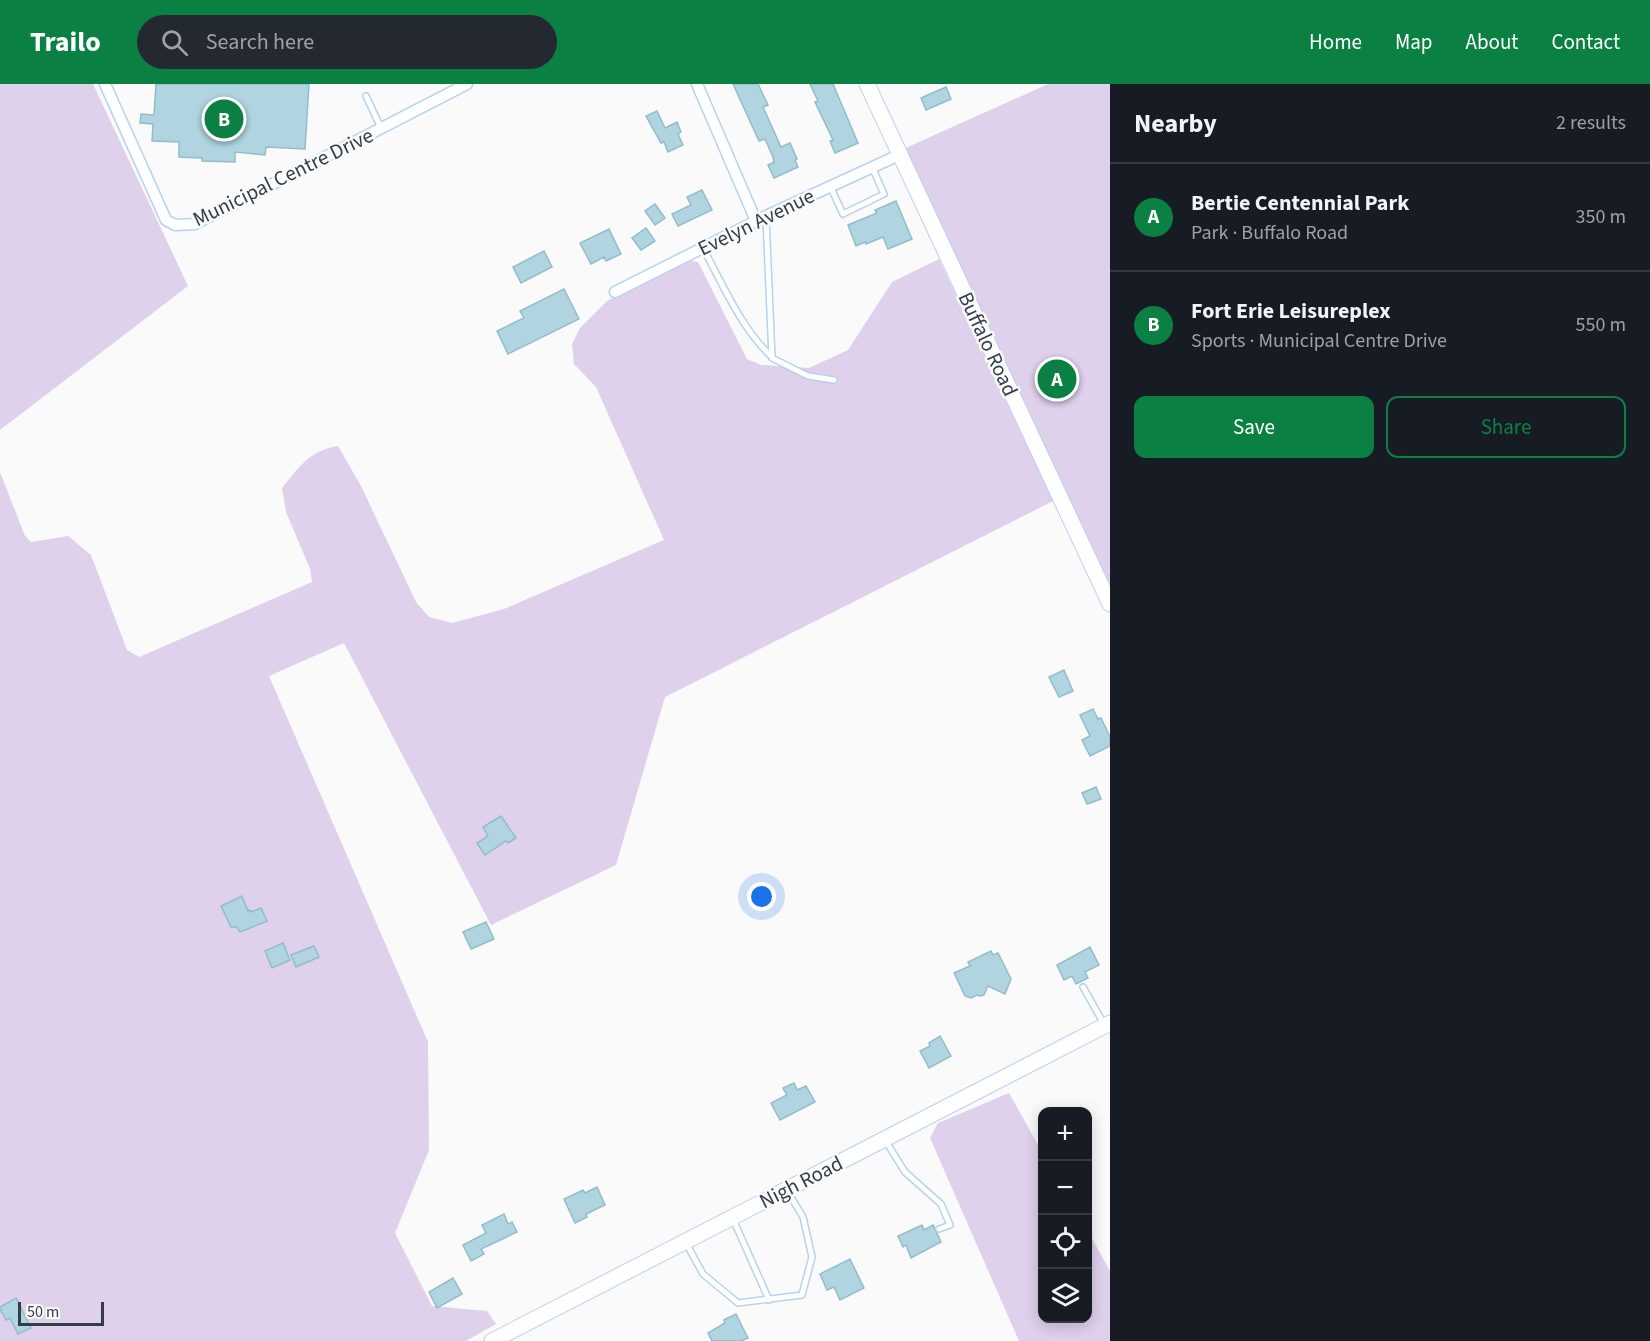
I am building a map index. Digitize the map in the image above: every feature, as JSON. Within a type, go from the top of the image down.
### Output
[{"type":"street","name":"Municipal Centre Drive","points":[[105,84],[166,220],[175,225],[195,224],[467,84]]},
{"type":"street","points":[[697,84],[761,218]]},
{"type":"street","name":"Buffalo Road","points":[[867,84],[1110,604]]},
{"type":"street","name":"Evelyn Avenue","points":[[615,292],[761,218],[899,155]]},
{"type":"street","name":"Nigh Road","points":[[492,1341],[1107,1024]]},
{"type":"lane","points":[[366,96],[381,128]]},
{"type":"lane","points":[[830,186],[843,214],[884,194],[872,167]]},
{"type":"lane","points":[[761,218],[772,358]]},
{"type":"lane","points":[[703,248],[746,327],[758,344],[772,358],[808,376],[834,380]]},
{"type":"lane","points":[[1083,987],[1107,1024]]},
{"type":"lane","points":[[884,1139],[905,1172],[941,1204],[950,1225],[939,1229]]},
{"type":"lane","points":[[685,1242],[703,1274],[738,1303],[802,1295],[812,1257],[803,1217],[786,1190]]},
{"type":"lane","points":[[732,1218],[769,1300]]},
{"type":"shaded area","points":[[0,84],[93,84],[188,286],[0,430]]},
{"type":"shaded area","points":[[1048,84],[1110,84],[1110,607],[899,151]]},
{"type":"shaded area","points":[[939,259],[1053,501],[665,697],[616,865],[491,925],[344,643],[269,676],[428,1042],[429,1150],[395,1233],[432,1306],[487,1311],[496,1324],[466,1341],[0,1341],[0,472],[25,536],[31,542],[68,536],[91,555],[127,650],[139,657],[312,582],[310,569],[286,512],[282,488],[300,466],[312,456],[338,446],[361,486],[416,602],[429,617],[452,623],[504,609],[664,540],[596,387],[574,364],[572,344],[580,328],[607,301],[683,260],[698,262],[747,359],[761,365],[809,368],[848,350],[892,282]]},
{"type":"shaded area","points":[[1009,1093],[1038,1145],[1038,1323],[1092,1323],[1092,1238],[1110,1271],[1110,1341],[1019,1341],[930,1138],[938,1123]]},
{"type":"building","points":[[156,84],[309,84],[305,149],[266,147],[265,155],[235,152],[235,162],[202,161],[202,158],[179,157],[179,142],[152,141],[153,124],[140,123],[141,114],[154,115]]},
{"type":"building","points":[[733,84],[758,84],[768,105],[763,107],[781,147],[790,143],[798,167],[774,178],[768,165],[774,162],[773,157],[765,139],[759,141]]},
{"type":"building","points":[[810,84],[833,84],[858,143],[835,153],[830,141],[833,140],[815,102],[818,101]]},
{"type":"building","points":[[946,87],[951,99],[926,110],[921,98]]},
{"type":"building","points":[[657,111],[665,128],[677,122],[681,132],[678,134],[683,145],[668,152],[664,142],[661,143],[646,116]]},
{"type":"building","points":[[702,190],[712,210],[678,226],[672,214],[691,205],[687,197]]},
{"type":"building","points":[[896,201],[912,239],[888,249],[883,237],[856,246],[848,225],[877,213],[875,210]]},
{"type":"building","points":[[655,204],[665,218],[655,225],[645,211]]},
{"type":"building","points":[[646,228],[655,241],[641,250],[632,238]]},
{"type":"building","points":[[609,229],[621,254],[606,261],[604,257],[591,264],[580,243]]},
{"type":"building","points":[[544,251],[552,267],[521,283],[513,267]]},
{"type":"building","points":[[564,289],[579,319],[508,354],[497,331],[524,318],[520,311]]},
{"type":"building","points":[[1064,670],[1073,691],[1059,697],[1049,677]]},
{"type":"building","points":[[1093,709],[1098,719],[1101,718],[1110,737],[1110,746],[1090,756],[1082,740],[1090,736],[1080,715]]},
{"type":"building","points":[[1096,787],[1101,799],[1087,804],[1082,793]]},
{"type":"building","points":[[501,816],[516,838],[508,843],[506,841],[485,855],[477,843],[488,836],[483,827]]},
{"type":"building","points":[[242,896],[248,911],[261,908],[267,921],[240,932],[237,927],[231,927],[221,906]]},
{"type":"building","points":[[486,922],[494,939],[471,949],[463,932]]},
{"type":"building","points":[[283,943],[290,960],[272,968],[265,951]]},
{"type":"building","points":[[314,946],[319,957],[296,967],[291,955]]},
{"type":"building","points":[[1090,947],[1099,965],[1085,972],[1088,978],[1076,984],[1072,976],[1064,980],[1057,965]]},
{"type":"building","points":[[991,951],[993,955],[998,953],[1011,979],[1005,994],[988,986],[984,995],[971,998],[965,996],[954,973],[970,966],[968,962]]},
{"type":"building","points":[[940,1036],[951,1056],[929,1068],[920,1051],[930,1046],[929,1043]]},
{"type":"building","points":[[794,1083],[797,1090],[806,1086],[815,1102],[780,1120],[771,1103],[787,1095],[783,1088]]},
{"type":"building","points":[[597,1187],[605,1205],[586,1214],[587,1217],[575,1223],[564,1199],[583,1190],[585,1193]]},
{"type":"building","points":[[504,1214],[508,1224],[512,1222],[517,1232],[481,1249],[484,1254],[471,1261],[463,1245],[486,1233],[482,1225]]},
{"type":"building","points":[[922,1225],[924,1230],[933,1225],[941,1242],[911,1258],[906,1245],[903,1247],[898,1236]]},
{"type":"building","points":[[850,1259],[864,1288],[840,1300],[834,1287],[827,1290],[820,1274]]},
{"type":"building","points":[[453,1278],[462,1294],[437,1308],[429,1292]]},
{"type":"building","points":[[16,1298],[31,1328],[18,1334],[10,1318],[6,1320],[0,1309]]},
{"type":"building","points":[[736,1314],[748,1338],[741,1341],[712,1341],[708,1333]]},
{"type":"place","name":"Fort Erie Leisureplex","points":[[224,119]]},
{"type":"place","name":"Bertie Centennial Park","points":[[1057,379]]}]
